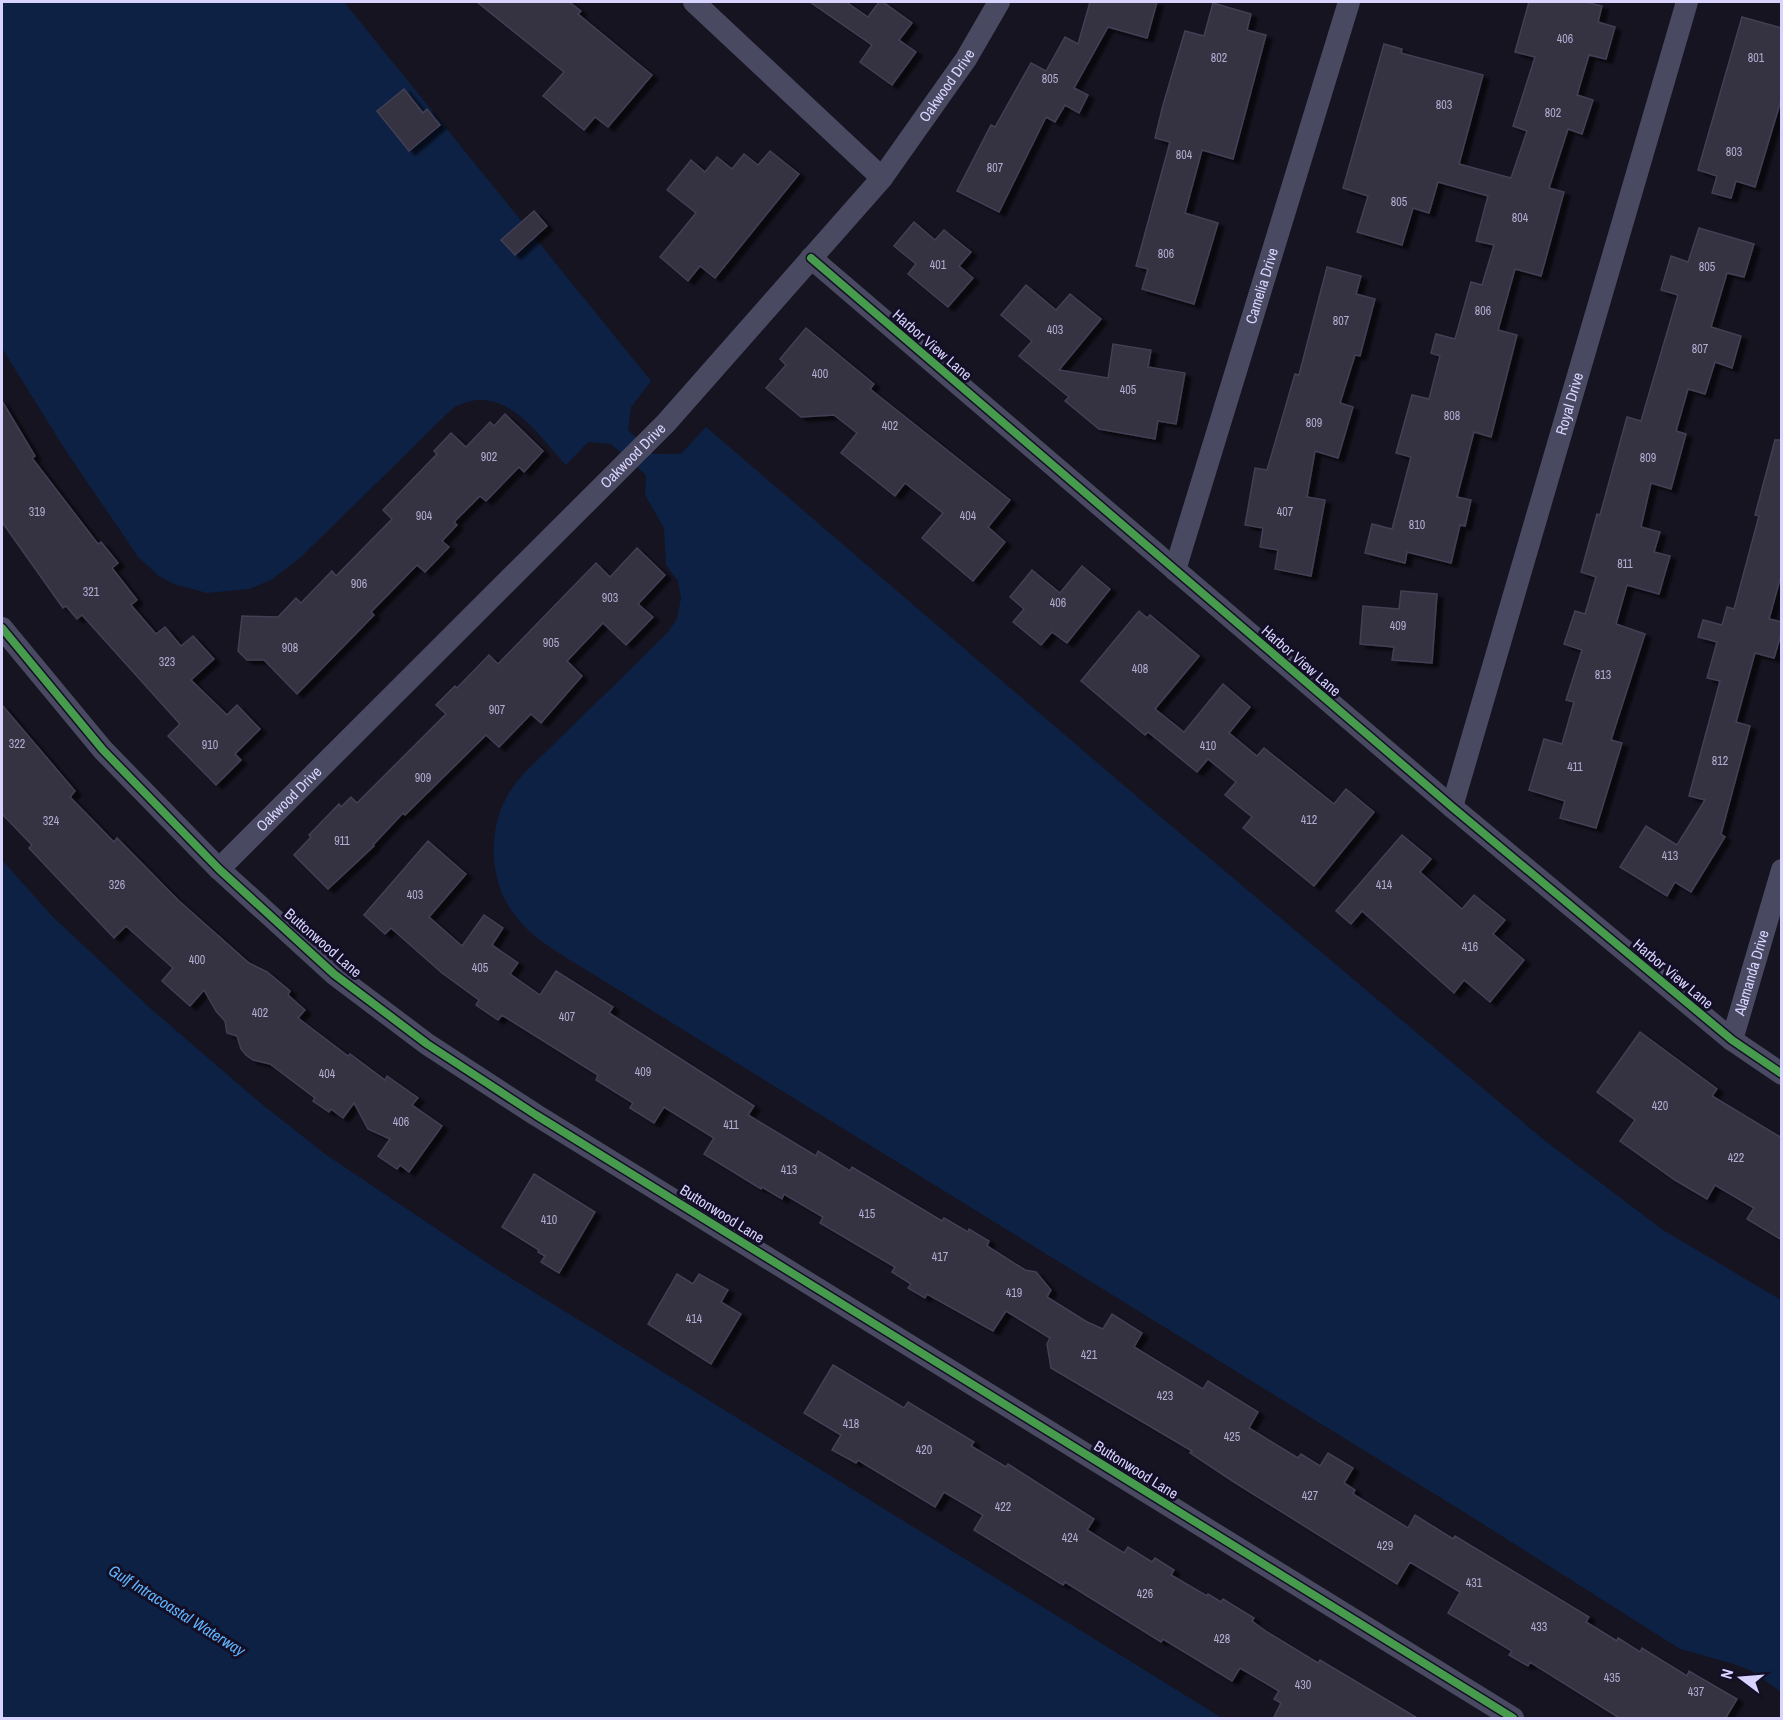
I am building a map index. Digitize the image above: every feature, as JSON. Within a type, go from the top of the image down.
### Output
[{"type":"street","points":[[694,2],[882,178]]},
{"type":"street","name":"Oakwood Drive","points":[[219,869],[666,423],[882,178],[966,59],[999,2]]},
{"type":"street","name":"Camelia Drive","points":[[1175,570],[1349,2]]},
{"type":"street","name":"Royal Drive","points":[[1452,807],[1688,2]]},
{"type":"street","name":"Harbor View Lane","points":[[811,258],[1452,807],[1732,1040],[1782,1074]]},
{"type":"street","name":"Buttonwood Lane","points":[[2,628],[103,750],[219,869],[334,974],[427,1044],[526,1109],[1513,1719]]},
{"type":"street","name":"Alamanda Drive","points":[[1732,1040],[1782,870]]},
{"type":"water","points":[[2,2],[344,2],[651,381],[631,407],[628,430],[653,454],[681,454],[706,427],[1156,813],[1544,1140],[1663,1230],[1781,1300],[1781,1692],[1752,1671],[1680,1649],[1472,1517],[566,958],[532,934],[505,900],[495,869],[495,836],[503,804],[528,769],[668,632],[677,619],[681,598],[678,581],[666,565],[664,528],[645,495],[646,475],[611,444],[588,442],[566,465],[517,414],[503,405],[487,400],[471,401],[453,408],[300,558],[271,580],[249,589],[207,593],[174,584],[159,576],[138,557],[66,451],[2,348]]},
{"type":"water","name":"Gulf Intracoastal Waterway","points":[[2,860],[51,915],[150,1008],[258,1101],[325,1154],[498,1270],[1222,1718],[2,1718]]},
{"type":"building","points":[[477,2],[569,2],[581,11],[578,14],[652,75],[608,127],[595,117],[584,130],[543,96],[564,72]]},
{"type":"building","points":[[810,2],[846,2],[868,17],[879,2],[883,2],[912,23],[899,40],[916,52],[892,85],[860,62],[872,45]]},
{"type":"building","points":[[1090,2],[1157,2],[1147,38],[1108,27],[1074,88],[1088,95],[1079,113],[1065,105],[1055,122],[1046,117],[999,212],[957,191],[991,125],[995,127],[1031,63],[1046,71],[1065,37],[1078,44]]},
{"type":"building","points":[[1529,2],[1585,2],[1602,6],[1598,22],[1615,27],[1606,59],[1589,55],[1577,95],[1593,100],[1582,134],[1568,129],[1549,188],[1564,192],[1541,276],[1515,269],[1498,330],[1517,335],[1491,437],[1474,432],[1457,497],[1471,500],[1465,526],[1460,525],[1451,563],[1407,552],[1405,563],[1365,553],[1372,524],[1392,529],[1411,457],[1396,453],[1412,395],[1429,399],[1440,356],[1431,353],[1436,334],[1455,339],[1471,282],[1482,285],[1494,245],[1476,241],[1488,196],[1438,182],[1429,213],[1413,208],[1402,245],[1357,232],[1368,196],[1343,188],[1384,44],[1402,49],[1401,53],[1483,75],[1459,164],[1511,178],[1527,131],[1513,126],[1535,57],[1515,52]]},
{"type":"building","points":[[1213,3],[1251,14],[1247,30],[1266,35],[1233,159],[1202,150],[1185,213],[1218,223],[1194,304],[1142,289],[1148,269],[1136,266],[1170,142],[1155,138],[1163,105],[1185,31],[1204,36]]},
{"type":"building","points":[[1742,17],[1782,28],[1782,97],[1755,187],[1736,181],[1731,198],[1712,193],[1717,176],[1698,170]]},
{"type":"building","points":[[404,89],[423,113],[427,109],[440,125],[409,151],[377,111]]},
{"type":"building","points":[[770,151],[799,174],[715,278],[700,266],[688,281],[660,257],[696,213],[667,190],[691,160],[705,172],[717,157],[732,169],[744,154],[758,165]]},
{"type":"building","points":[[534,211],[547,226],[515,255],[501,240]]},
{"type":"building","points":[[914,222],[935,240],[944,230],[971,252],[959,266],[973,278],[948,307],[908,274],[916,264],[894,246]]},
{"type":"building","points":[[1699,228],[1754,244],[1744,277],[1727,273],[1711,327],[1741,336],[1732,368],[1715,362],[1705,394],[1688,389],[1676,431],[1686,434],[1671,489],[1651,483],[1641,527],[1660,532],[1654,552],[1670,556],[1659,594],[1627,585],[1616,624],[1645,634],[1611,740],[1622,743],[1596,828],[1560,818],[1565,801],[1529,790],[1544,739],[1562,744],[1574,702],[1566,700],[1582,650],[1564,644],[1575,611],[1585,614],[1596,577],[1581,572],[1597,514],[1600,515],[1627,417],[1641,421],[1678,295],[1661,290],[1671,256],[1688,262]]},
{"type":"building","points":[[1327,267],[1361,276],[1356,294],[1375,299],[1360,356],[1355,355],[1340,403],[1353,407],[1338,458],[1315,451],[1307,497],[1325,500],[1311,576],[1275,569],[1278,550],[1260,547],[1263,528],[1245,525],[1255,468],[1267,470],[1295,374],[1299,375]]},
{"type":"building","points":[[1026,285],[1056,310],[1070,294],[1101,319],[1059,370],[1108,378],[1113,344],[1151,350],[1148,367],[1185,373],[1176,424],[1158,421],[1155,439],[1099,429],[1065,401],[1069,397],[1019,356],[1032,341],[1001,315]]},
{"type":"building","points":[[806,328],[874,384],[870,389],[1010,500],[988,527],[1005,542],[973,581],[922,538],[943,513],[905,483],[895,496],[841,453],[857,433],[834,415],[801,417],[766,388],[786,365],[780,359]]},
{"type":"building","points":[[2,401],[35,456],[32,458],[98,544],[101,542],[118,563],[112,568],[137,600],[131,605],[156,634],[165,627],[181,646],[193,636],[214,659],[191,680],[227,715],[237,705],[260,729],[235,754],[241,760],[216,785],[168,736],[180,724],[82,615],[77,619],[66,606],[63,608],[2,522]]},
{"type":"building","points":[[505,414],[543,451],[524,472],[519,467],[486,501],[480,496],[454,522],[457,525],[442,541],[449,547],[425,572],[417,565],[371,612],[374,615],[297,694],[264,660],[247,660],[238,651],[242,616],[278,617],[296,598],[301,603],[332,571],[336,576],[392,519],[383,510],[437,454],[434,451],[451,433],[466,447],[490,422],[494,426]]},
{"type":"building","points":[[1775,440],[1782,440],[1782,572],[1769,619],[1782,622],[1782,631],[1774,658],[1755,653],[1736,722],[1750,726],[1721,834],[1725,837],[1691,892],[1675,882],[1667,896],[1620,867],[1646,826],[1677,845],[1705,800],[1689,796],[1720,681],[1707,678],[1717,642],[1698,637],[1703,620],[1722,625],[1727,607],[1734,609],[1759,516],[1755,515]]},
{"type":"building","points":[[637,548],[665,575],[638,604],[653,617],[626,645],[603,623],[567,661],[582,676],[541,723],[531,714],[499,747],[486,735],[405,815],[403,813],[374,846],[328,889],[294,855],[311,837],[309,835],[339,804],[341,807],[351,797],[357,803],[446,714],[436,705],[455,686],[457,688],[489,655],[498,664],[596,563],[610,577]]},
{"type":"building","points":[[1082,566],[1110,589],[1067,643],[1052,632],[1041,645],[1013,622],[1024,609],[1010,597],[1032,570],[1060,593]]},
{"type":"building","points":[[1401,591],[1437,594],[1432,663],[1392,660],[1394,647],[1360,644],[1363,606],[1399,609]]},
{"type":"building","points":[[1139,611],[1147,618],[1150,615],[1199,656],[1155,709],[1184,732],[1223,684],[1250,707],[1229,733],[1257,756],[1264,748],[1334,804],[1346,789],[1374,812],[1314,886],[1243,828],[1252,817],[1225,795],[1236,782],[1208,759],[1197,772],[1148,732],[1145,735],[1081,681]]},
{"type":"building","points":[[2,705],[75,791],[70,797],[114,842],[117,838],[178,900],[249,963],[267,972],[290,991],[288,995],[305,1010],[298,1018],[348,1056],[350,1054],[385,1080],[387,1076],[418,1098],[412,1105],[442,1126],[409,1172],[400,1165],[397,1169],[378,1156],[390,1139],[368,1129],[354,1103],[343,1118],[331,1109],[329,1112],[313,1101],[315,1098],[270,1064],[253,1060],[246,1055],[241,1049],[237,1036],[227,1033],[225,1021],[216,1011],[204,990],[190,1006],[162,981],[173,968],[126,926],[114,938],[29,848],[32,845],[2,814]]},
{"type":"building","points":[[1402,835],[1431,859],[1420,872],[1462,909],[1474,895],[1505,920],[1493,934],[1524,960],[1490,1002],[1464,980],[1454,993],[1362,911],[1351,924],[1336,911]]},
{"type":"building","points":[[428,841],[466,874],[429,917],[462,946],[484,915],[503,928],[492,945],[518,963],[510,974],[540,995],[556,971],[613,1007],[609,1013],[754,1106],[748,1115],[816,1156],[818,1151],[850,1171],[852,1167],[942,1221],[944,1218],[989,1241],[987,1246],[1025,1270],[1036,1272],[1051,1290],[1047,1297],[1087,1322],[1103,1329],[1112,1314],[1142,1333],[1134,1347],[1203,1389],[1208,1381],[1258,1412],[1249,1428],[1298,1458],[1301,1454],[1320,1466],[1328,1453],[1353,1468],[1344,1483],[1355,1490],[1353,1494],[1408,1528],[1415,1515],[1453,1539],[1455,1536],[1589,1617],[1586,1622],[1617,1641],[1618,1638],[1640,1652],[1642,1648],[1687,1676],[1689,1671],[1737,1699],[1725,1719],[1621,1719],[1530,1662],[1528,1666],[1509,1655],[1512,1651],[1448,1613],[1460,1592],[1410,1562],[1397,1584],[1234,1482],[1190,1453],[1192,1451],[1051,1368],[1047,1344],[1050,1338],[1006,1311],[993,1331],[927,1294],[925,1298],[908,1288],[911,1284],[892,1272],[895,1267],[820,1223],[823,1217],[784,1194],[782,1199],[762,1187],[761,1189],[704,1154],[714,1138],[664,1107],[654,1123],[630,1108],[633,1103],[596,1080],[598,1075],[502,1015],[498,1020],[476,1005],[479,1000],[442,973],[391,928],[385,934],[364,915]]},
{"type":"building","points":[[1640,1032],[1717,1089],[1712,1096],[1782,1138],[1782,1240],[1747,1219],[1754,1208],[1715,1185],[1707,1199],[1675,1180],[1620,1141],[1635,1120],[1597,1092]]},
{"type":"building","points":[[534,1174],[595,1212],[559,1273],[541,1262],[545,1256],[538,1252],[539,1250],[502,1227]]},
{"type":"building","points":[[677,1274],[693,1284],[699,1274],[728,1290],[721,1302],[741,1314],[711,1364],[648,1324]]},
{"type":"building","points":[[833,1365],[904,1408],[908,1402],[974,1442],[971,1446],[1006,1467],[1008,1464],[1094,1519],[1087,1530],[1124,1553],[1128,1547],[1152,1562],[1155,1558],[1174,1570],[1171,1575],[1207,1596],[1208,1594],[1221,1602],[1223,1599],[1254,1618],[1252,1621],[1267,1632],[1318,1663],[1320,1660],[1419,1719],[1273,1719],[1281,1703],[1274,1699],[1279,1691],[1240,1668],[1232,1681],[1163,1639],[1161,1642],[1065,1582],[1063,1585],[974,1530],[983,1515],[944,1492],[935,1507],[858,1460],[856,1463],[832,1450],[841,1435],[804,1413]]},
{"type":"cycle path","points":[[811,258],[1452,807],[1732,1040],[1782,1074]]},
{"type":"cycle path","points":[[2,628],[103,750],[219,869],[334,974],[427,1044],[536,1115],[1513,1718]]}]
